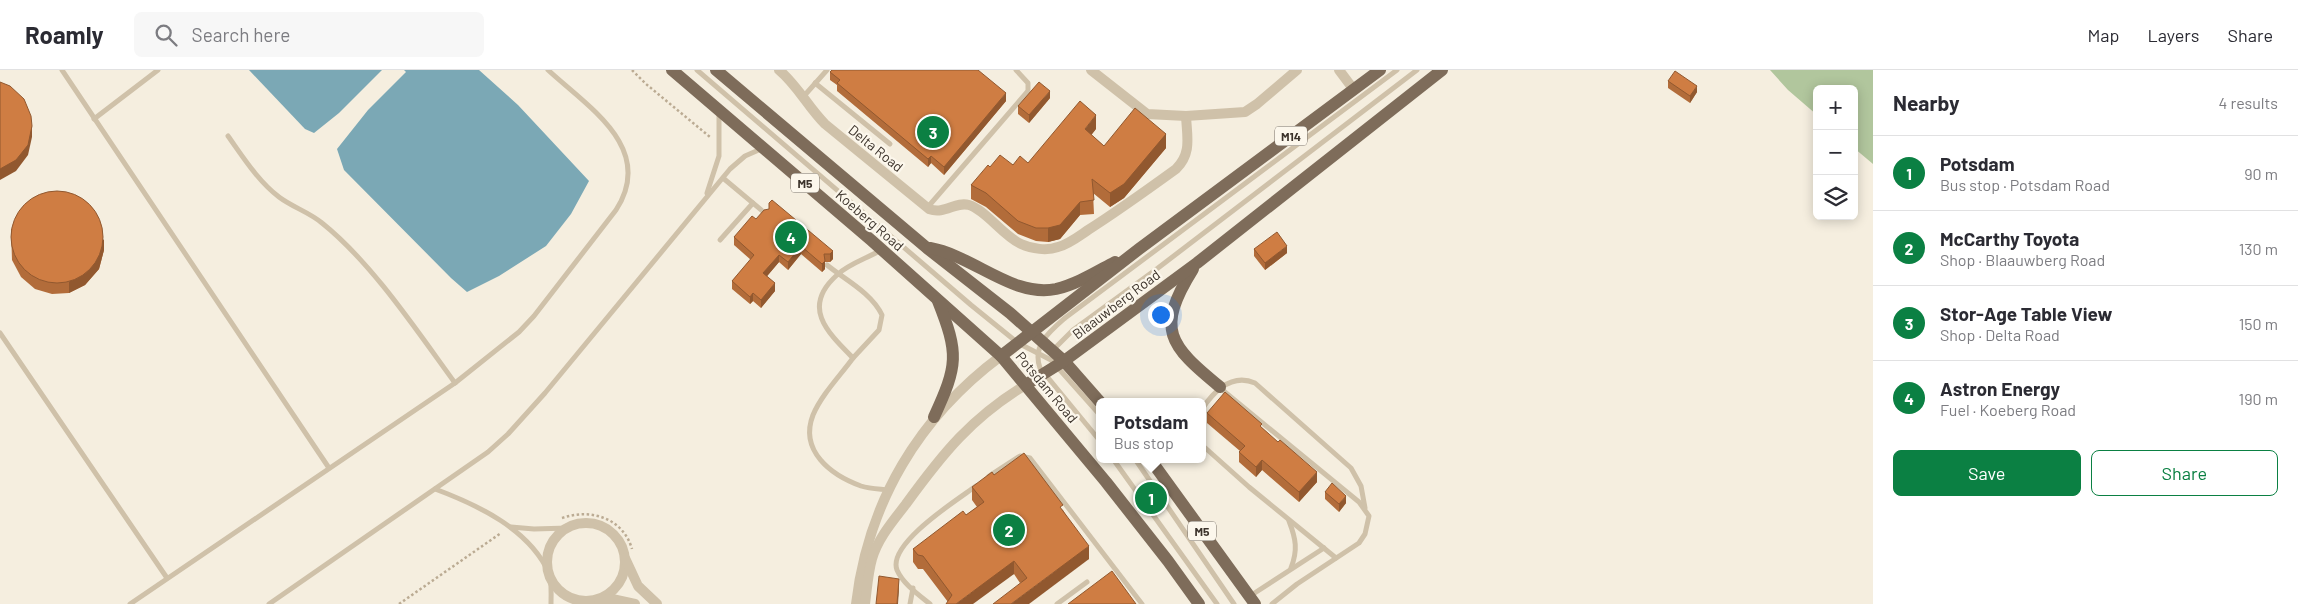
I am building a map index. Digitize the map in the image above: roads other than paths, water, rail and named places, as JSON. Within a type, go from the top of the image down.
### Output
[{"type":"main road","name":"Koeberg Road","points":[[672,70],[882,250],[1001,356]]},
{"type":"main road","name":"Koeberg Road","points":[[716,70],[927,248],[1032,332]]},
{"type":"main road","name":"Blaauwberg Road","points":[[1001,356],[1139,249],[1380,70]]},
{"type":"main road","name":"Blaauwberg Road","points":[[1026,384],[1044,374],[1056,359],[1196,262],[1442,70]]},
{"type":"main road","points":[[927,248],[961,257],[1014,285],[1040,290],[1056,289],[1073,284],[1139,249]]},
{"type":"main road","points":[[1196,262],[1174,301],[1171,317],[1172,331],[1185,356],[1220,387]]},
{"type":"main road","points":[[934,417],[950,381],[954,361],[953,341],[936,298]]},
{"type":"main road","name":"Potsdam Road","points":[[1032,332],[1039,347],[1056,359],[1096,398]]},
{"type":"main road","name":"Potsdam Road","points":[[1001,356],[1026,384],[1168,561],[1199,604]]},
{"type":"main road","name":"M5","points":[[1153,463],[1249,602]]},
{"type":"street","name":"Delta Road","points":[[779,70],[794,83],[812,110],[825,124],[928,208]]},
{"type":"street","points":[[1091,70],[1147,114],[1186,116],[1245,112],[1297,70]]},
{"type":"street","points":[[1339,70],[1354,90]]},
{"type":"street","points":[[928,208],[940,211],[957,205],[974,207],[1021,244],[1041,249],[1059,247],[1109,217],[1176,169],[1184,161],[1187,147],[1186,116]]},
{"type":"street","name":"Blaauwberg Road","points":[[856,604],[864,559],[874,521],[888,490],[912,448],[934,417],[960,390],[1001,356]]},
{"type":"street","name":"Blaauwberg Road","points":[[865,604],[869,572],[877,546],[937,460],[974,422],[1005,397],[1026,384]]},
{"type":"street","points":[[635,604],[612,599],[591,602],[582,601],[567,596],[554,584],[549,574],[548,556],[555,540],[568,528],[584,524],[600,526],[614,535],[629,556],[638,586],[657,604]]},
{"type":"street","points":[[591,602],[611,592],[618,585],[629,556]]},
{"type":"lane","points":[[62,70],[329,468]]},
{"type":"lane","points":[[94,119],[158,70]]},
{"type":"lane","points":[[130,604],[455,383],[520,332],[534,316],[616,210],[627,186],[627,158],[617,136],[548,70]]},
{"type":"lane","points":[[697,70],[1018,344],[1039,347]]},
{"type":"lane","points":[[804,96],[827,70]]},
{"type":"lane","points":[[928,208],[1028,91],[1028,83],[1016,70]]},
{"type":"lane","points":[[1096,436],[1044,374],[1037,360],[1039,347],[1065,318],[1397,70]]},
{"type":"lane","points":[[1096,410],[1056,359],[1073,330],[1158,268],[1417,70]]},
{"type":"lane","points":[[816,83],[890,144]]},
{"type":"lane","points":[[705,198],[719,156],[721,140],[719,110]]},
{"type":"lane","points":[[228,136],[268,187],[288,203],[321,222],[354,255],[412,323],[455,383]]},
{"type":"lane","points":[[269,604],[370,532],[435,490],[488,452],[527,414],[723,178],[745,156],[763,148]]},
{"type":"lane","points":[[723,178],[766,214]]},
{"type":"lane","points":[[720,240],[753,203]]},
{"type":"lane","points":[[853,358],[826,327],[819,310],[824,290],[838,274],[882,250]]},
{"type":"lane","points":[[826,265],[871,300],[882,315],[879,330],[853,358],[817,407],[810,427],[811,447],[824,464],[839,476],[864,487],[888,490]]},
{"type":"lane","points":[[0,333],[167,578]]},
{"type":"lane","points":[[1206,404],[1220,387],[1235,380],[1246,380],[1261,388],[1352,468],[1361,486],[1369,516],[1365,534],[1352,550],[1336,558],[1272,604]]},
{"type":"lane","points":[[1220,387],[1366,509]]},
{"type":"lane","points":[[1206,448],[1336,558]]},
{"type":"lane","points":[[930,604],[897,570],[896,558],[904,544],[955,501],[1012,459],[1020,456],[1026,456],[1034,461],[1142,604]]},
{"type":"lane","points":[[1116,463],[1217,604]]},
{"type":"lane","points":[[1138,463],[1234,604]]},
{"type":"lane","points":[[435,490],[470,503],[510,527],[533,550],[549,574],[551,604]]},
{"type":"lane","points":[[1289,520],[1294,534],[1296,551],[1291,568]]},
{"type":"lane","points":[[510,527],[534,530],[568,528]]},
{"type":"lane","points":[[1249,602],[1291,568],[1324,548]]},
{"type":"lane","points":[[1057,604],[1087,582]]},
{"type":"lane","points":[[910,604],[913,588]]},
{"type":"water","points":[[249,70],[382,70],[339,113],[314,133],[305,129]]},
{"type":"water","points":[[404,70],[479,70],[518,105],[589,181],[571,214],[546,246],[499,276],[467,292],[344,170],[337,149],[368,110],[406,72]]},
{"type":"place","name":"Stor-Age Table View","points":[[933,132]]},
{"type":"place","name":"Astron Energy","points":[[791,237]]},
{"type":"place","name":"Potsdam","points":[[1151,498]]},
{"type":"place","name":"McCarthy Toyota","points":[[1009,530]]}]
